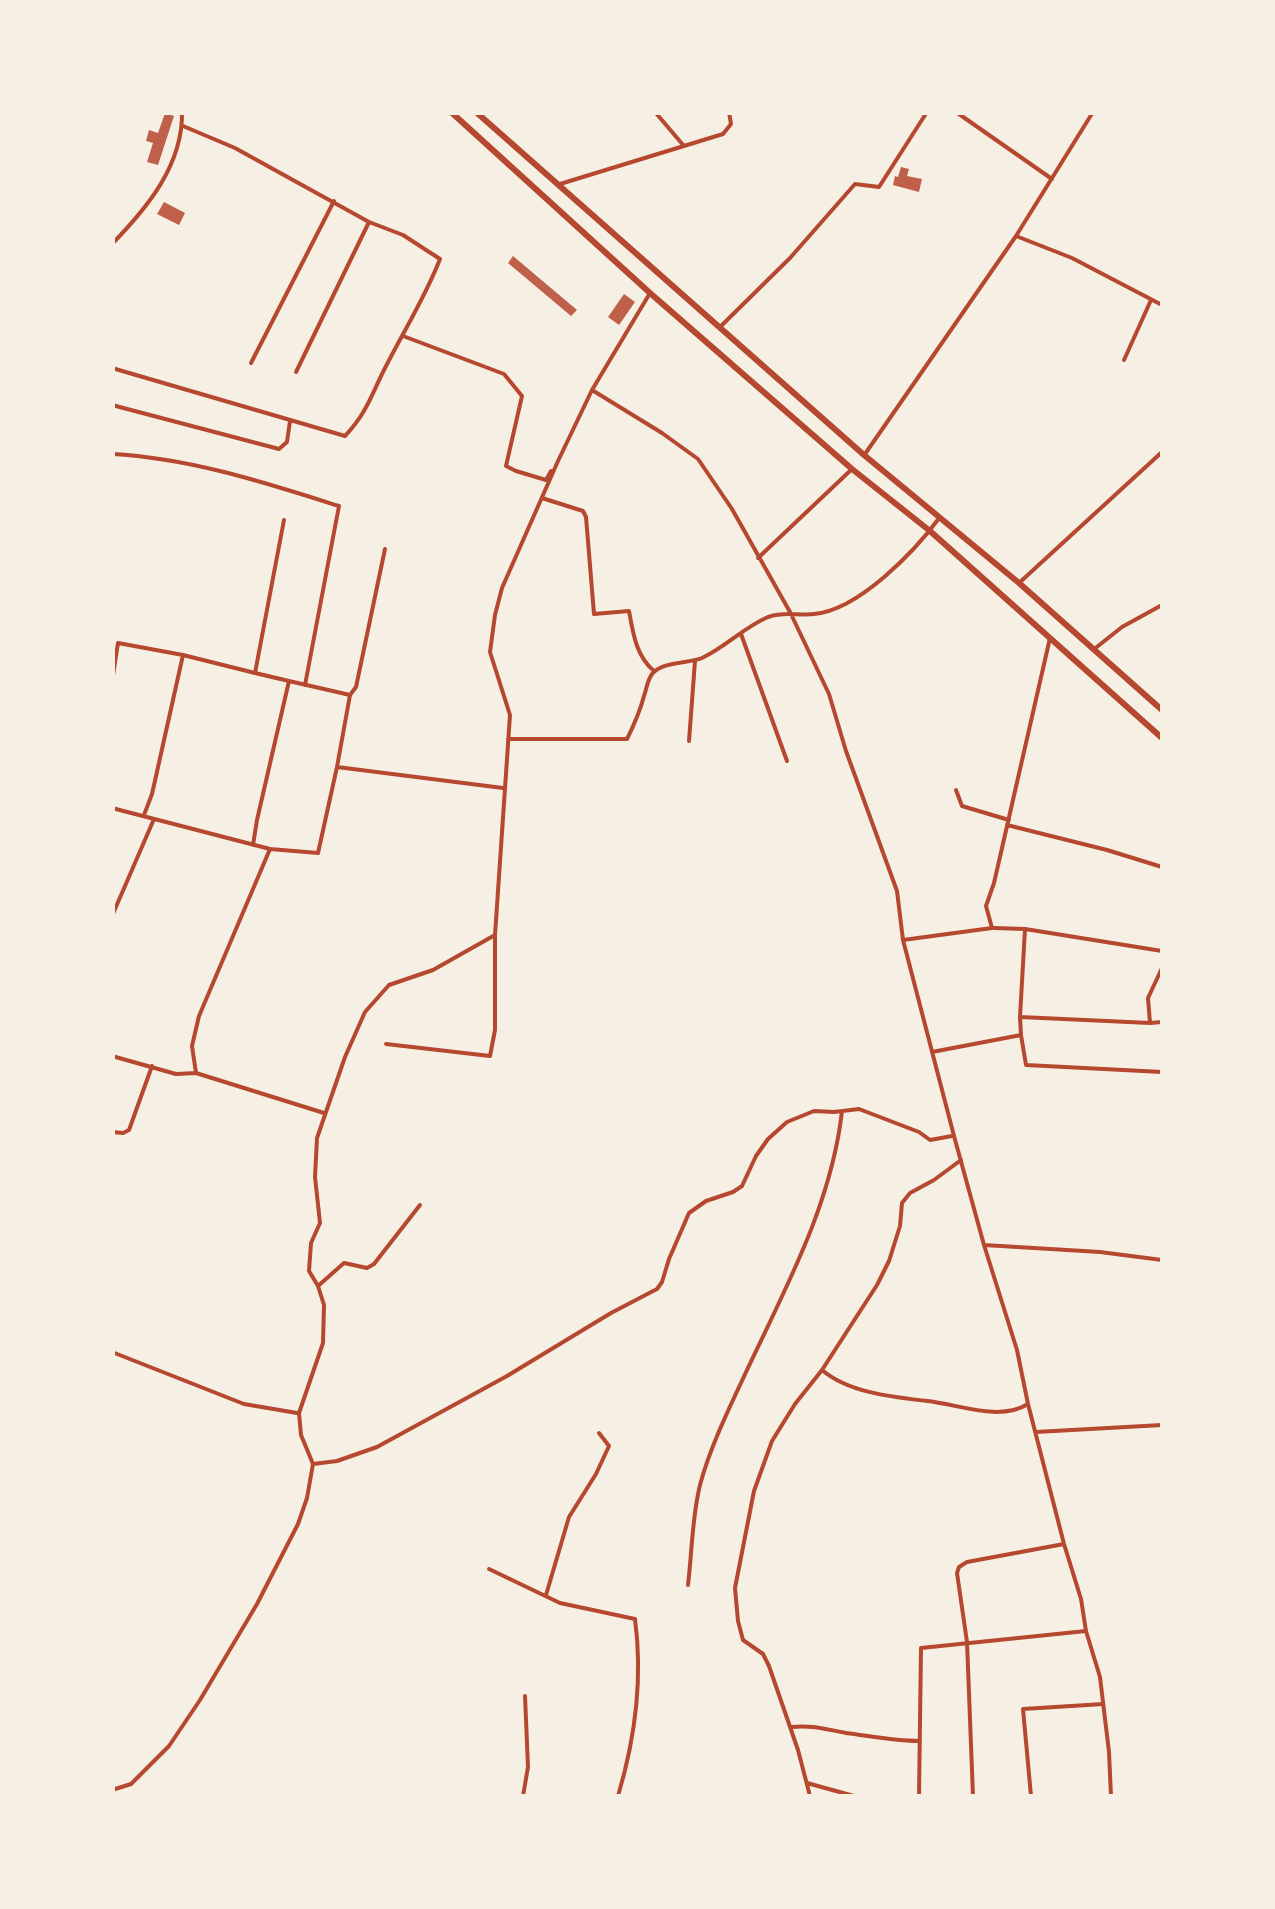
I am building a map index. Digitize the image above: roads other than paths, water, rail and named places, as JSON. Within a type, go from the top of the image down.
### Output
[{"type":"highway","points":[[450,112],[650,294],[852,469],[930,531],[1162,738]]},
{"type":"highway","points":[[476,112],[864,456],[1018,583],[1162,710]]},
{"type":"street","points":[[112,244],[140,216],[169,170],[183,126],[182,112]]},
{"type":"street","points":[[655,112],[684,146]]},
{"type":"street","points":[[559,184],[722,134],[731,124],[729,112]]},
{"type":"street","points":[[720,327],[790,258],[855,184],[879,187],[927,112]]},
{"type":"street","points":[[956,112],[1052,179]]},
{"type":"street","points":[[864,456],[1016,236],[1093,112]]},
{"type":"street","points":[[112,368],[345,436],[361,418],[431,284],[440,258],[234,148],[183,126]]},
{"type":"street","points":[[251,363],[334,201]]},
{"type":"street","points":[[296,372],[369,222]]},
{"type":"street","points":[[1016,236],[1072,258],[1162,306]]},
{"type":"street","points":[[386,1044],[490,1056],[496,1030],[495,935],[510,715],[490,652],[494,615],[529,521],[592,390],[650,294]]},
{"type":"street","points":[[1124,360],[1151,300]]},
{"type":"street","points":[[403,336],[504,374],[522,396],[506,466],[546,480],[558,461]]},
{"type":"street","points":[[592,390],[698,459],[732,509],[790,612],[829,694],[897,891],[903,940],[932,1052],[1082,1599],[1086,1631],[1100,1677],[1110,1752],[1111,1796]]},
{"type":"street","points":[[112,405],[280,449],[288,442],[290,421]]},
{"type":"street","points":[[1018,583],[1162,452]]},
{"type":"street","points":[[112,454],[207,468],[340,506],[305,685]]},
{"type":"street","points":[[758,558],[852,469]]},
{"type":"street","points":[[542,498],[583,511],[594,614],[629,611],[634,639],[654,672]]},
{"type":"street","points":[[508,739],[627,739],[648,680],[661,667],[696,660],[719,650],[770,616],[790,612],[814,614],[843,606],[887,574],[940,517]]},
{"type":"street","points":[[255,672],[284,520]]},
{"type":"street","points":[[112,808],[270,850],[318,854],[384,549]]},
{"type":"street","points":[[1093,650],[1122,627],[1162,605]]},
{"type":"street","points":[[741,634],[787,761]]},
{"type":"street","points":[[992,928],[986,906],[1050,638]]},
{"type":"street","points":[[112,682],[116,642],[350,695]]},
{"type":"street","points":[[144,815],[183,655]]},
{"type":"street","points":[[689,741],[696,660]]},
{"type":"street","points":[[253,845],[289,681]]},
{"type":"street","points":[[337,768],[503,788]]},
{"type":"street","points":[[956,790],[962,806],[1162,867]]},
{"type":"street","points":[[112,916],[154,818]]},
{"type":"street","points":[[196,1073],[192,1046],[199,1016],[270,850]]},
{"type":"street","points":[[903,940],[992,928],[1025,929],[1162,951]]},
{"type":"street","points":[[1025,929],[1020,1016],[1026,1065],[1162,1072]]},
{"type":"street","points":[[112,1790],[130,1784],[169,1746],[200,1700],[257,1604],[308,1498],[313,1464],[301,1435],[299,1413],[322,1344],[324,1305],[309,1271],[311,1243],[320,1223],[315,1178],[317,1138],[365,1012],[389,985],[433,970],[495,935]]},
{"type":"street","points":[[1150,1024],[1148,998],[1162,968]]},
{"type":"street","points":[[1020,1016],[1162,1022]]},
{"type":"street","points":[[932,1052],[1021,1035]]},
{"type":"street","points":[[112,1056],[176,1074],[196,1073],[326,1113]]},
{"type":"street","points":[[112,1132],[124,1134],[129,1130],[152,1066]]},
{"type":"street","points":[[313,1464],[377,1447],[657,1289],[688,1213],[742,1186],[768,1138],[788,1122],[814,1111],[859,1109],[930,1140],[954,1136]]},
{"type":"street","points":[[688,1585],[700,1487],[721,1426],[820,1208],[839,1141],[842,1111]]},
{"type":"street","points":[[810,1796],[764,1656],[743,1640],[738,1620],[735,1588],[754,1491],[772,1442],[794,1404],[862,1311],[889,1261],[900,1226],[902,1202],[961,1160]]},
{"type":"street","points":[[318,1286],[344,1262],[368,1268],[374,1264],[420,1205]]},
{"type":"street","points":[[984,1245],[1162,1260]]},
{"type":"street","points":[[112,1352],[244,1404],[299,1413]]},
{"type":"street","points":[[822,1370],[833,1379],[908,1400],[995,1411],[1028,1404]]},
{"type":"street","points":[[1036,1432],[1162,1425]]},
{"type":"street","points":[[546,1595],[569,1517],[609,1446],[599,1433]]},
{"type":"street","points":[[973,1796],[967,1642],[956,1573],[967,1562],[1064,1544]]},
{"type":"street","points":[[489,1569],[566,1605],[635,1619],[640,1656],[636,1708],[618,1796]]},
{"type":"street","points":[[919,1796],[921,1648],[1086,1631]]},
{"type":"street","points":[[523,1796],[528,1767],[525,1696]]},
{"type":"street","points":[[1031,1796],[1023,1709],[1103,1704]]},
{"type":"street","points":[[790,1727],[812,1725],[919,1741]]},
{"type":"street","points":[[807,1783],[854,1796]]}]
